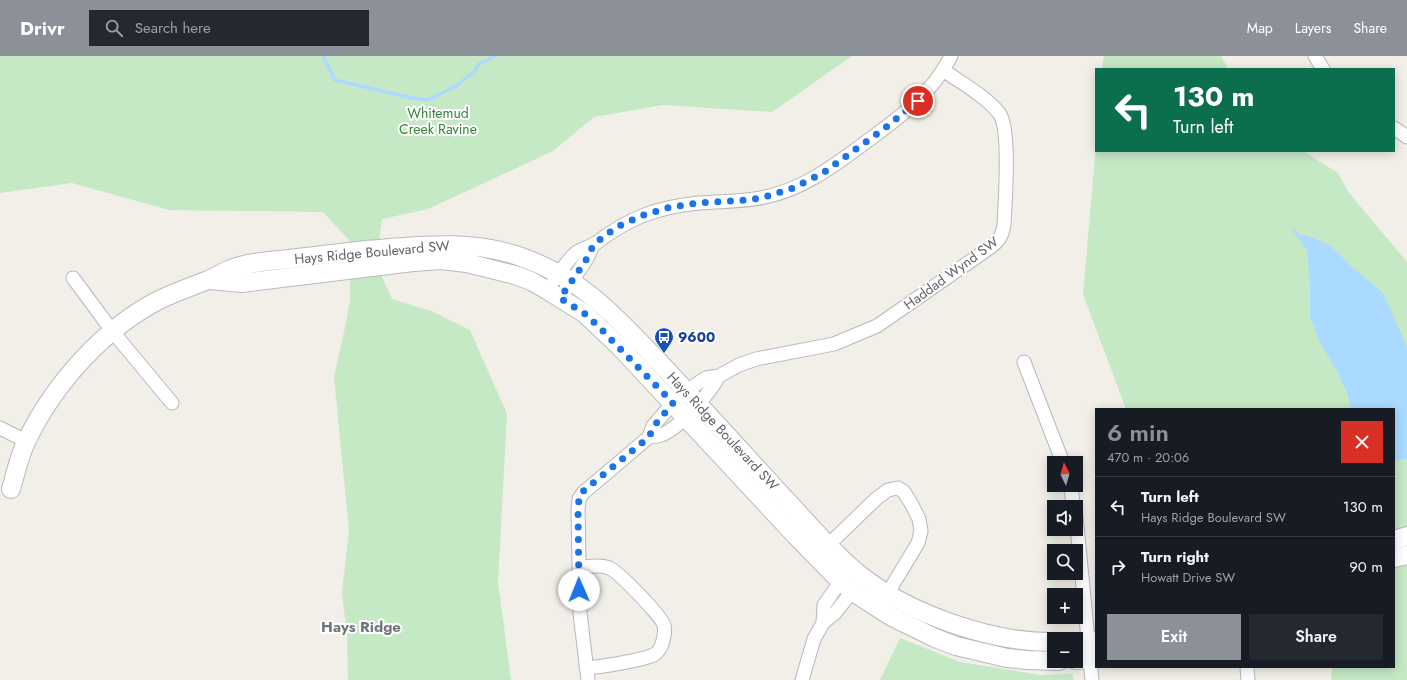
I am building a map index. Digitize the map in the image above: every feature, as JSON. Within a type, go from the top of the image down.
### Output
[{"type":"street","points":[[554,294],[565,277],[585,262],[594,244],[617,227],[630,221],[655,211],[683,205],[765,197],[808,182],[823,173],[899,117],[924,95],[943,70],[951,56]]},
{"type":"street","points":[[1315,56],[1322,68]]},
{"type":"street","name":"Haddad Wynd SW","points":[[686,404],[714,386],[719,376],[739,364],[756,359],[834,344],[877,326],[998,242],[1002,235],[1004,225],[1006,136],[1003,122],[1000,114],[991,104],[943,70]]},
{"type":"street","points":[[1395,129],[1407,137]]},
{"type":"street","name":"Hays Ridge Boulevard SW","points":[[11,489],[19,459],[26,441],[50,400],[67,378],[81,362],[113,332],[132,317],[158,301],[188,287],[209,280],[233,268],[269,261],[431,245],[458,245],[485,248],[510,253],[533,262],[565,277],[598,300],[613,314],[686,404],[822,551],[851,579],[883,600],[917,630],[956,646],[1008,658],[1047,661]]},
{"type":"street","name":"Hays Ridge Boulevard SW","points":[[209,280],[242,283],[413,262],[441,260],[492,268],[526,279],[554,294],[584,313],[686,404]]},
{"type":"street","points":[[73,278],[113,332],[172,403]]},
{"type":"street","points":[[1024,362],[1060,456]]},
{"type":"street","points":[[579,567],[608,567],[616,571],[664,625],[660,650],[655,654],[616,663],[587,674],[580,613],[579,567],[578,510],[579,499],[582,492],[649,437],[654,426],[686,404]]},
{"type":"street","points":[[649,437],[662,435],[676,426],[686,404]]},
{"type":"street","points":[[0,428],[26,441]]},
{"type":"street","points":[[822,551],[877,498],[888,490],[898,488],[904,492],[912,505],[921,531],[918,543],[883,600]]},
{"type":"street","points":[[1078,536],[1087,641],[1087,659],[1092,680]]},
{"type":"street","points":[[1395,540],[1407,536]]},
{"type":"street","points":[[1395,558],[1407,555]]},
{"type":"street","points":[[802,680],[814,639],[822,624],[824,605],[851,579]]},
{"type":"street","name":"Hays Ridge Boulevard SW","points":[[883,600],[918,610],[968,629],[993,635],[1047,642]]},
{"type":"street","points":[[1247,668],[1248,680]]},
{"type":"green space","name":"Whitemud Creek Ravine","points":[[0,56],[852,56],[772,112],[663,105],[594,117],[553,151],[428,209],[382,219],[376,263],[392,299],[431,311],[470,330],[507,414],[498,582],[511,680],[348,680],[347,634],[342,593],[349,530],[334,377],[350,299],[349,240],[323,212],[169,210],[72,183],[0,193]]},
{"type":"green space","points":[[1104,56],[1221,56],[1227,68],[1102,68]]},
{"type":"green space","points":[[1095,152],[1305,152],[1338,173],[1349,193],[1407,262],[1407,680],[1331,680],[1332,668],[1395,668],[1395,408],[1126,408],[1083,294]]},
{"type":"green space","points":[[900,638],[960,662],[1041,675],[1072,674],[1074,680],[880,680]]},
{"type":"water","points":[[1290,227],[1299,234],[1314,238],[1331,246],[1353,268],[1383,293],[1407,347],[1407,459],[1395,460],[1395,408],[1351,408],[1347,393],[1337,371],[1320,343],[1310,316],[1310,285],[1307,250]]},
{"type":"waterway","points":[[323,56],[335,80],[407,97],[428,100],[456,86],[475,71],[479,64],[495,56]]},
{"type":"place","name":"9600","points":[[664,354]]},
{"type":"district","name":"Hays Ridge","points":[[361,627]]},
{"type":"route","points":[[579,590],[578,510],[579,499],[582,492],[649,437],[654,426],[673,403],[620,347],[584,313],[560,298],[585,262],[594,244],[617,227],[655,211],[698,203],[748,200],[765,197],[808,182],[823,173],[885,128],[918,101]]}]
